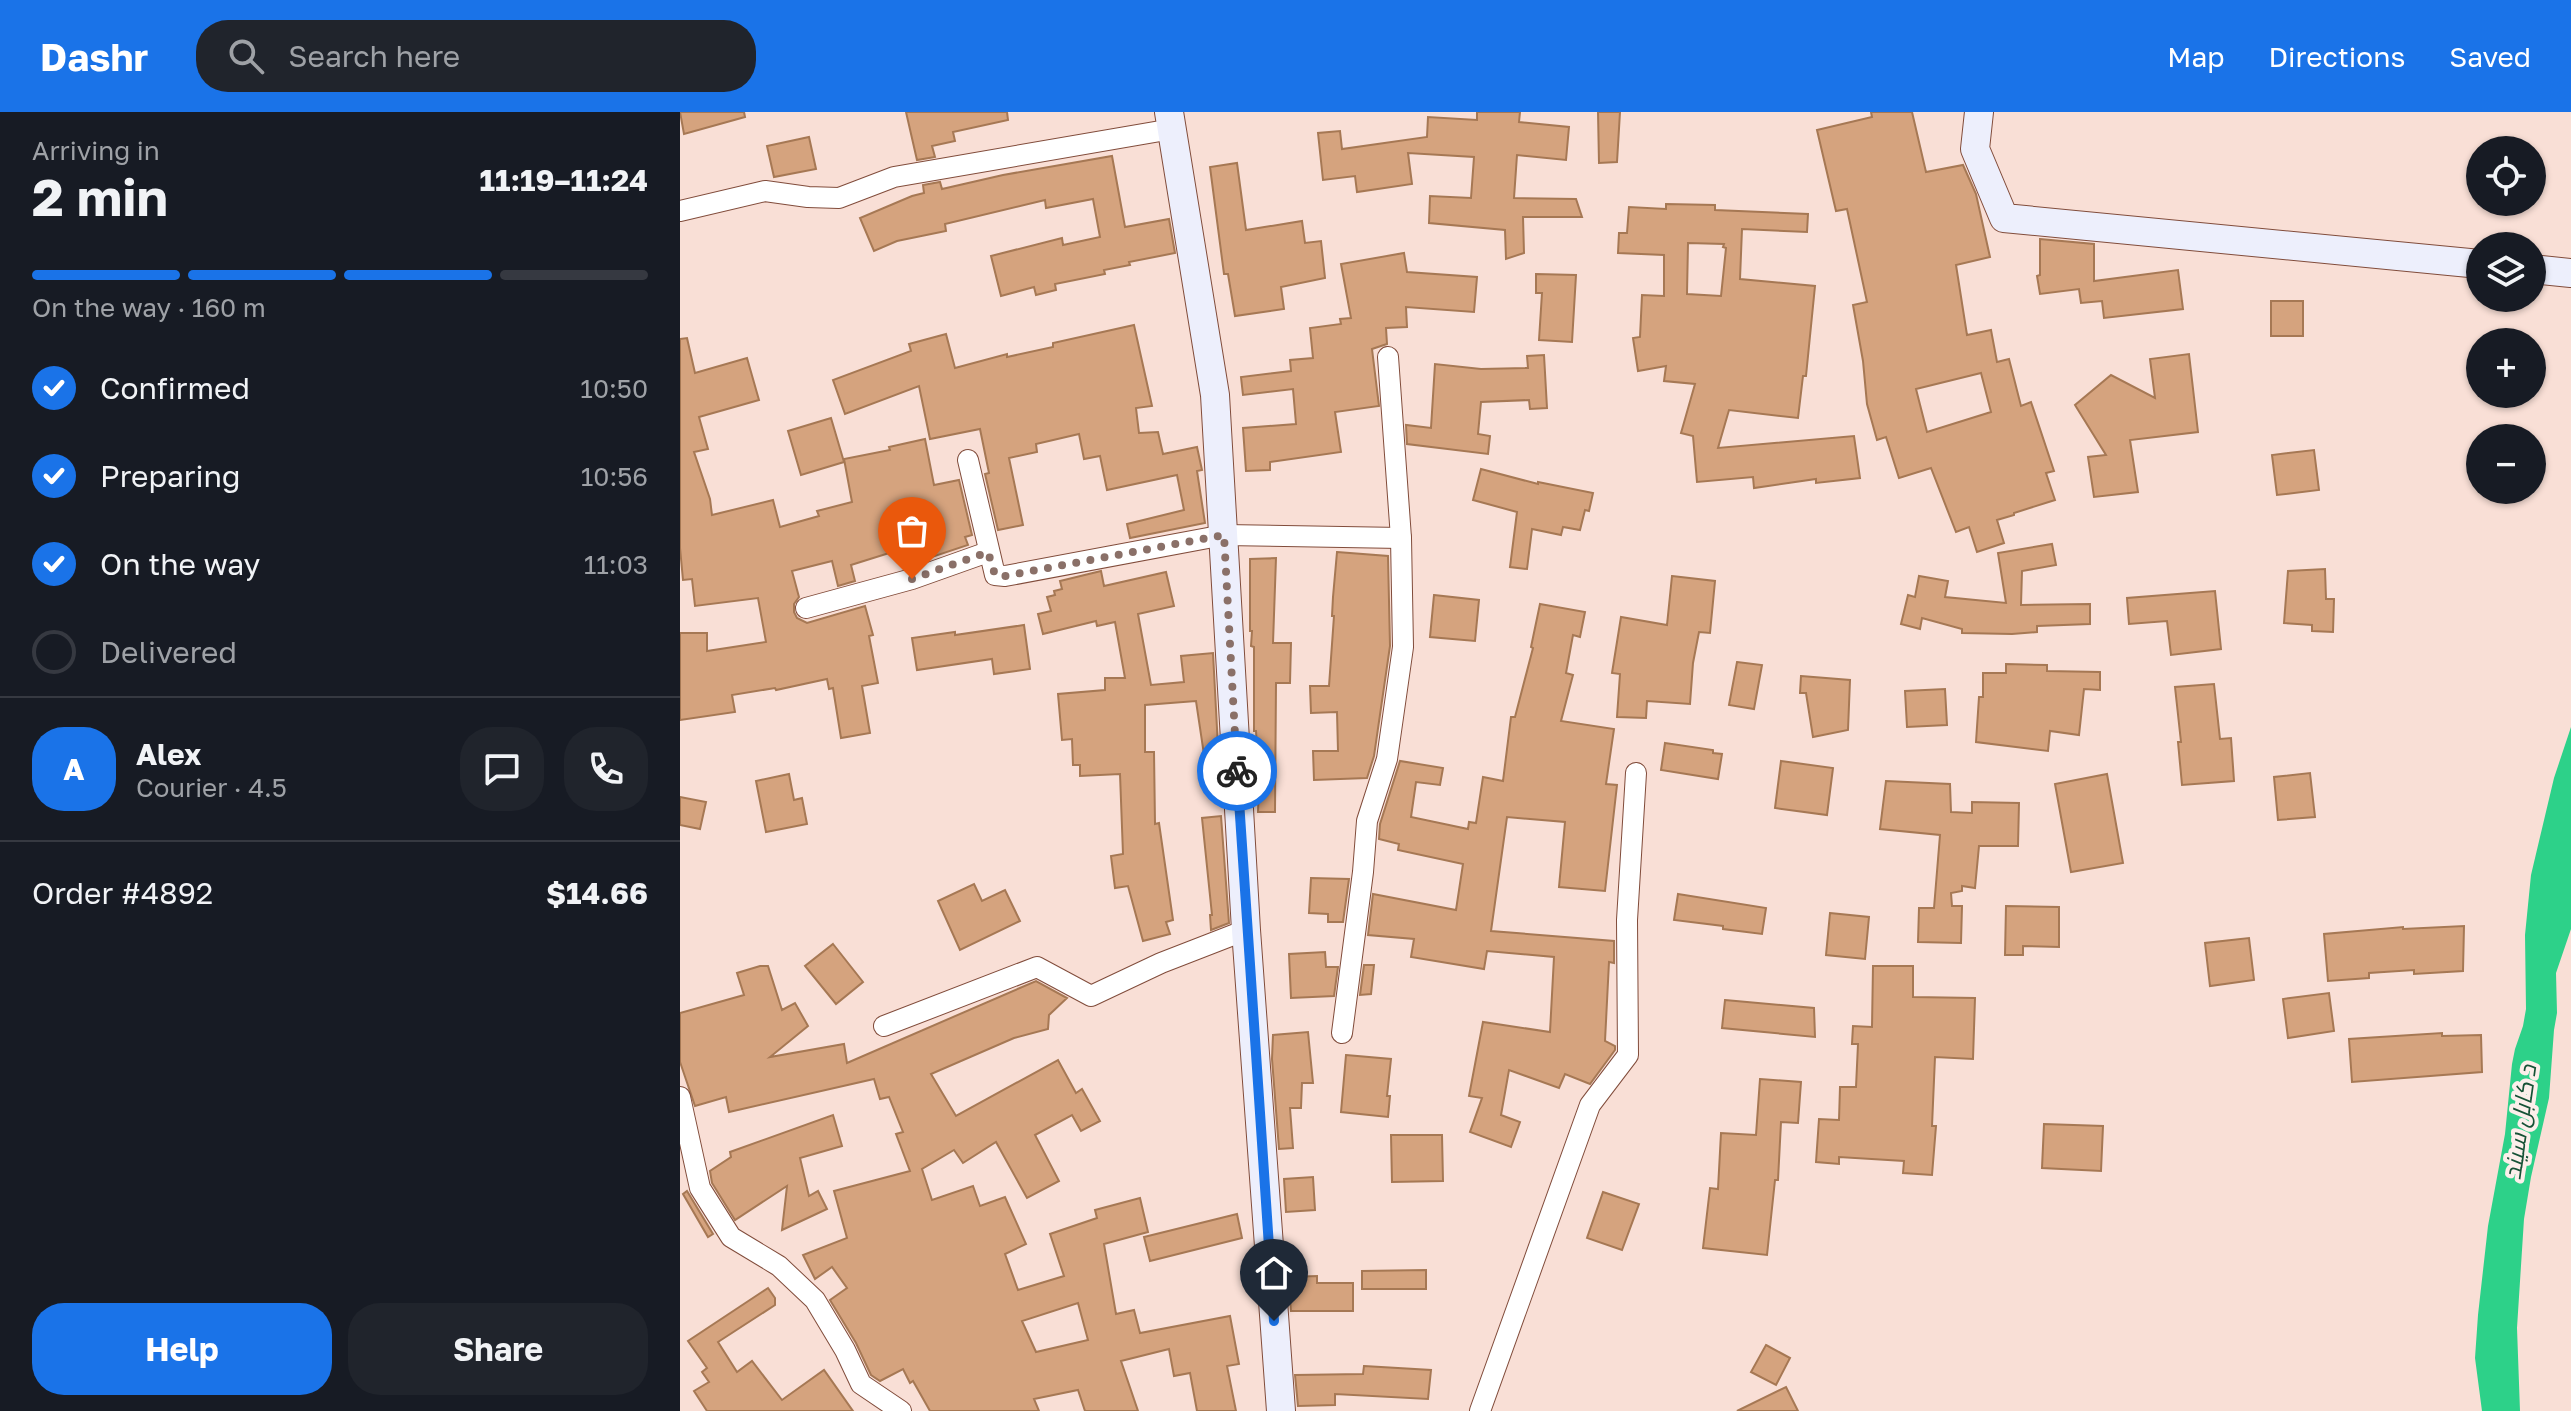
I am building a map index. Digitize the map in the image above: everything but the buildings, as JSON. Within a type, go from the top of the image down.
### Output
[{"type":"main road","points":[[1979,112],[1975,149],[2004,218],[2466,263]]},
{"type":"main road","points":[[1171,120],[1215,395],[1246,930],[1281,1411]]},
{"type":"main road","points":[[2546,270],[2571,273]]},
{"type":"street","points":[[680,211],[765,191],[839,198],[894,177],[1171,120]]},
{"type":"street","points":[[1342,1033],[1367,821],[1387,759],[1403,647],[1401,538],[1388,357]]},
{"type":"street","points":[[968,460],[995,575],[1005,576],[1224,535],[1401,538]]},
{"type":"street","points":[[806,608],[912,579],[988,552]]},
{"type":"street","points":[[1480,1411],[1590,1105],[1628,1055],[1627,920],[1636,773]]},
{"type":"street","points":[[884,1026],[1037,967],[1091,996],[1161,963],[1246,930]]},
{"type":"street","points":[[680,1097],[700,1188],[731,1237],[779,1266],[815,1300],[861,1384],[901,1411]]},
{"type":"water","name":"د کابل سيند","points":[[2571,727],[2571,929],[2556,973],[2557,1013],[2549,1098],[2524,1219],[2517,1328],[2520,1411],[2482,1411],[2475,1358],[2478,1315],[2488,1226],[2505,1134],[2512,1064],[2526,1009],[2525,935],[2531,875],[2554,778]]},
{"type":"way so far","points":[[912,579],[988,552],[995,575],[1005,576],[1224,535],[1237,771]]},
{"type":"route","points":[[1237,771],[1274,1321]]}]
